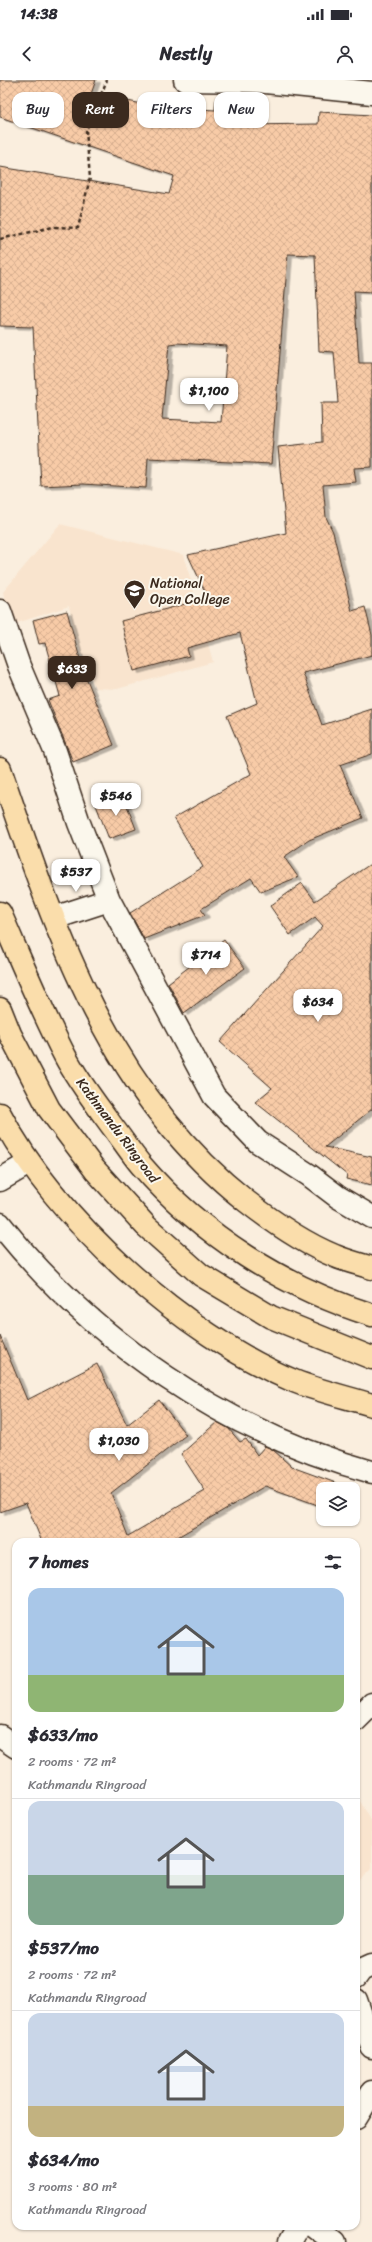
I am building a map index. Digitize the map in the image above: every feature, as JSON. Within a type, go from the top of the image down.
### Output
[{"type":"main road","points":[[0,769],[31,861],[74,967],[116,1052],[160,1116],[202,1164],[271,1221],[335,1256],[372,1268]]},
{"type":"main road","name":"Kathmandu Ringroad","points":[[0,913],[39,1003],[66,1058],[94,1102],[146,1170],[196,1219],[252,1259],[283,1278],[314,1293],[372,1315]]},
{"type":"main road","points":[[0,1009],[10,1034],[49,1109],[95,1170],[146,1226],[201,1275],[271,1317],[372,1358]]},
{"type":"main road","points":[[0,1114],[29,1163],[66,1211],[161,1299],[230,1348],[294,1381],[372,1405]]},
{"type":"street","points":[[185,80],[256,81],[372,93]]},
{"type":"street","points":[[0,611],[19,666],[56,751],[79,823],[109,900],[214,1096],[258,1142],[309,1175],[338,1197],[372,1217]]},
{"type":"street","points":[[54,918],[109,900]]},
{"type":"street","points":[[0,1180],[29,1163]]},
{"type":"street","points":[[0,1224],[63,1295],[158,1372],[207,1403],[267,1434],[340,1464],[372,1472]]},
{"type":"street","points":[[360,1716],[372,1704]]},
{"type":"street","points":[[0,1736],[12,1744]]},
{"type":"street","points":[[360,1971],[372,1966]]},
{"type":"street","points":[[360,2012],[372,2047]]},
{"type":"street","points":[[360,2112],[372,2092]]},
{"type":"street","points":[[289,2242],[296,2230]]},
{"type":"street","points":[[319,2230],[335,2242]]},
{"type":"path","points":[[0,239],[53,227],[78,228],[90,178],[86,130],[107,80]]},
{"type":"shaded area","name":"National Open College","points":[[60,524],[184,555],[213,662],[117,689],[95,688],[75,636],[69,606],[11,625],[3,592]]},
{"type":"shaded area","points":[[360,1801],[372,1822],[372,1868],[360,1880]]},
{"type":"building","points":[[0,80],[96,80],[92,92],[72,92],[72,128],[129,128],[129,101],[137,103],[137,128],[206,128],[206,109],[214,110],[214,128],[269,128],[269,125],[318,124],[319,112],[372,115],[372,292],[354,291],[359,363],[372,363],[372,467],[354,468],[356,482],[323,485],[326,517],[333,532],[352,611],[365,607],[372,635],[372,655],[303,673],[322,725],[372,709],[372,754],[340,765],[363,818],[309,840],[284,857],[298,877],[261,892],[251,878],[201,909],[205,915],[144,939],[130,913],[203,867],[174,818],[251,774],[227,716],[257,703],[240,633],[187,648],[189,656],[134,671],[121,621],[208,598],[188,555],[286,533],[278,447],[322,442],[321,403],[338,403],[334,352],[319,351],[315,255],[288,254],[271,464],[148,458],[146,488],[83,484],[41,486],[33,327],[0,326],[0,167],[169,194],[174,176],[32,128],[64,128],[64,92],[12,92],[12,121],[0,117]],"holes":[[[177,343],[227,346],[221,422],[162,419],[169,344]]]},
{"type":"building","points":[[67,611],[83,670],[114,745],[73,762],[48,700],[60,696],[45,643],[39,644],[33,620]]},
{"type":"building","points":[[123,795],[136,829],[109,839],[96,805]]},
{"type":"building","points":[[372,863],[372,1109],[325,1147],[372,1157],[372,1185],[346,1179],[347,1175],[255,1102],[272,1088],[220,1042],[323,926],[315,917],[290,935],[270,906],[302,883],[315,901]]},
{"type":"building","points":[[224,940],[245,968],[184,1013],[168,983]]},
{"type":"building","points":[[0,1336],[27,1400],[97,1364],[127,1425],[159,1400],[186,1435],[111,1493],[128,1536],[205,1491],[181,1454],[217,1422],[228,1428],[240,1442],[246,1439],[257,1455],[265,1446],[272,1449],[292,1467],[333,1482],[316,1482],[316,1504],[265,1486],[176,1538],[40,1538],[26,1503],[0,1512]]},
{"type":"place","name":"National Open College","points":[[135,610]]}]
